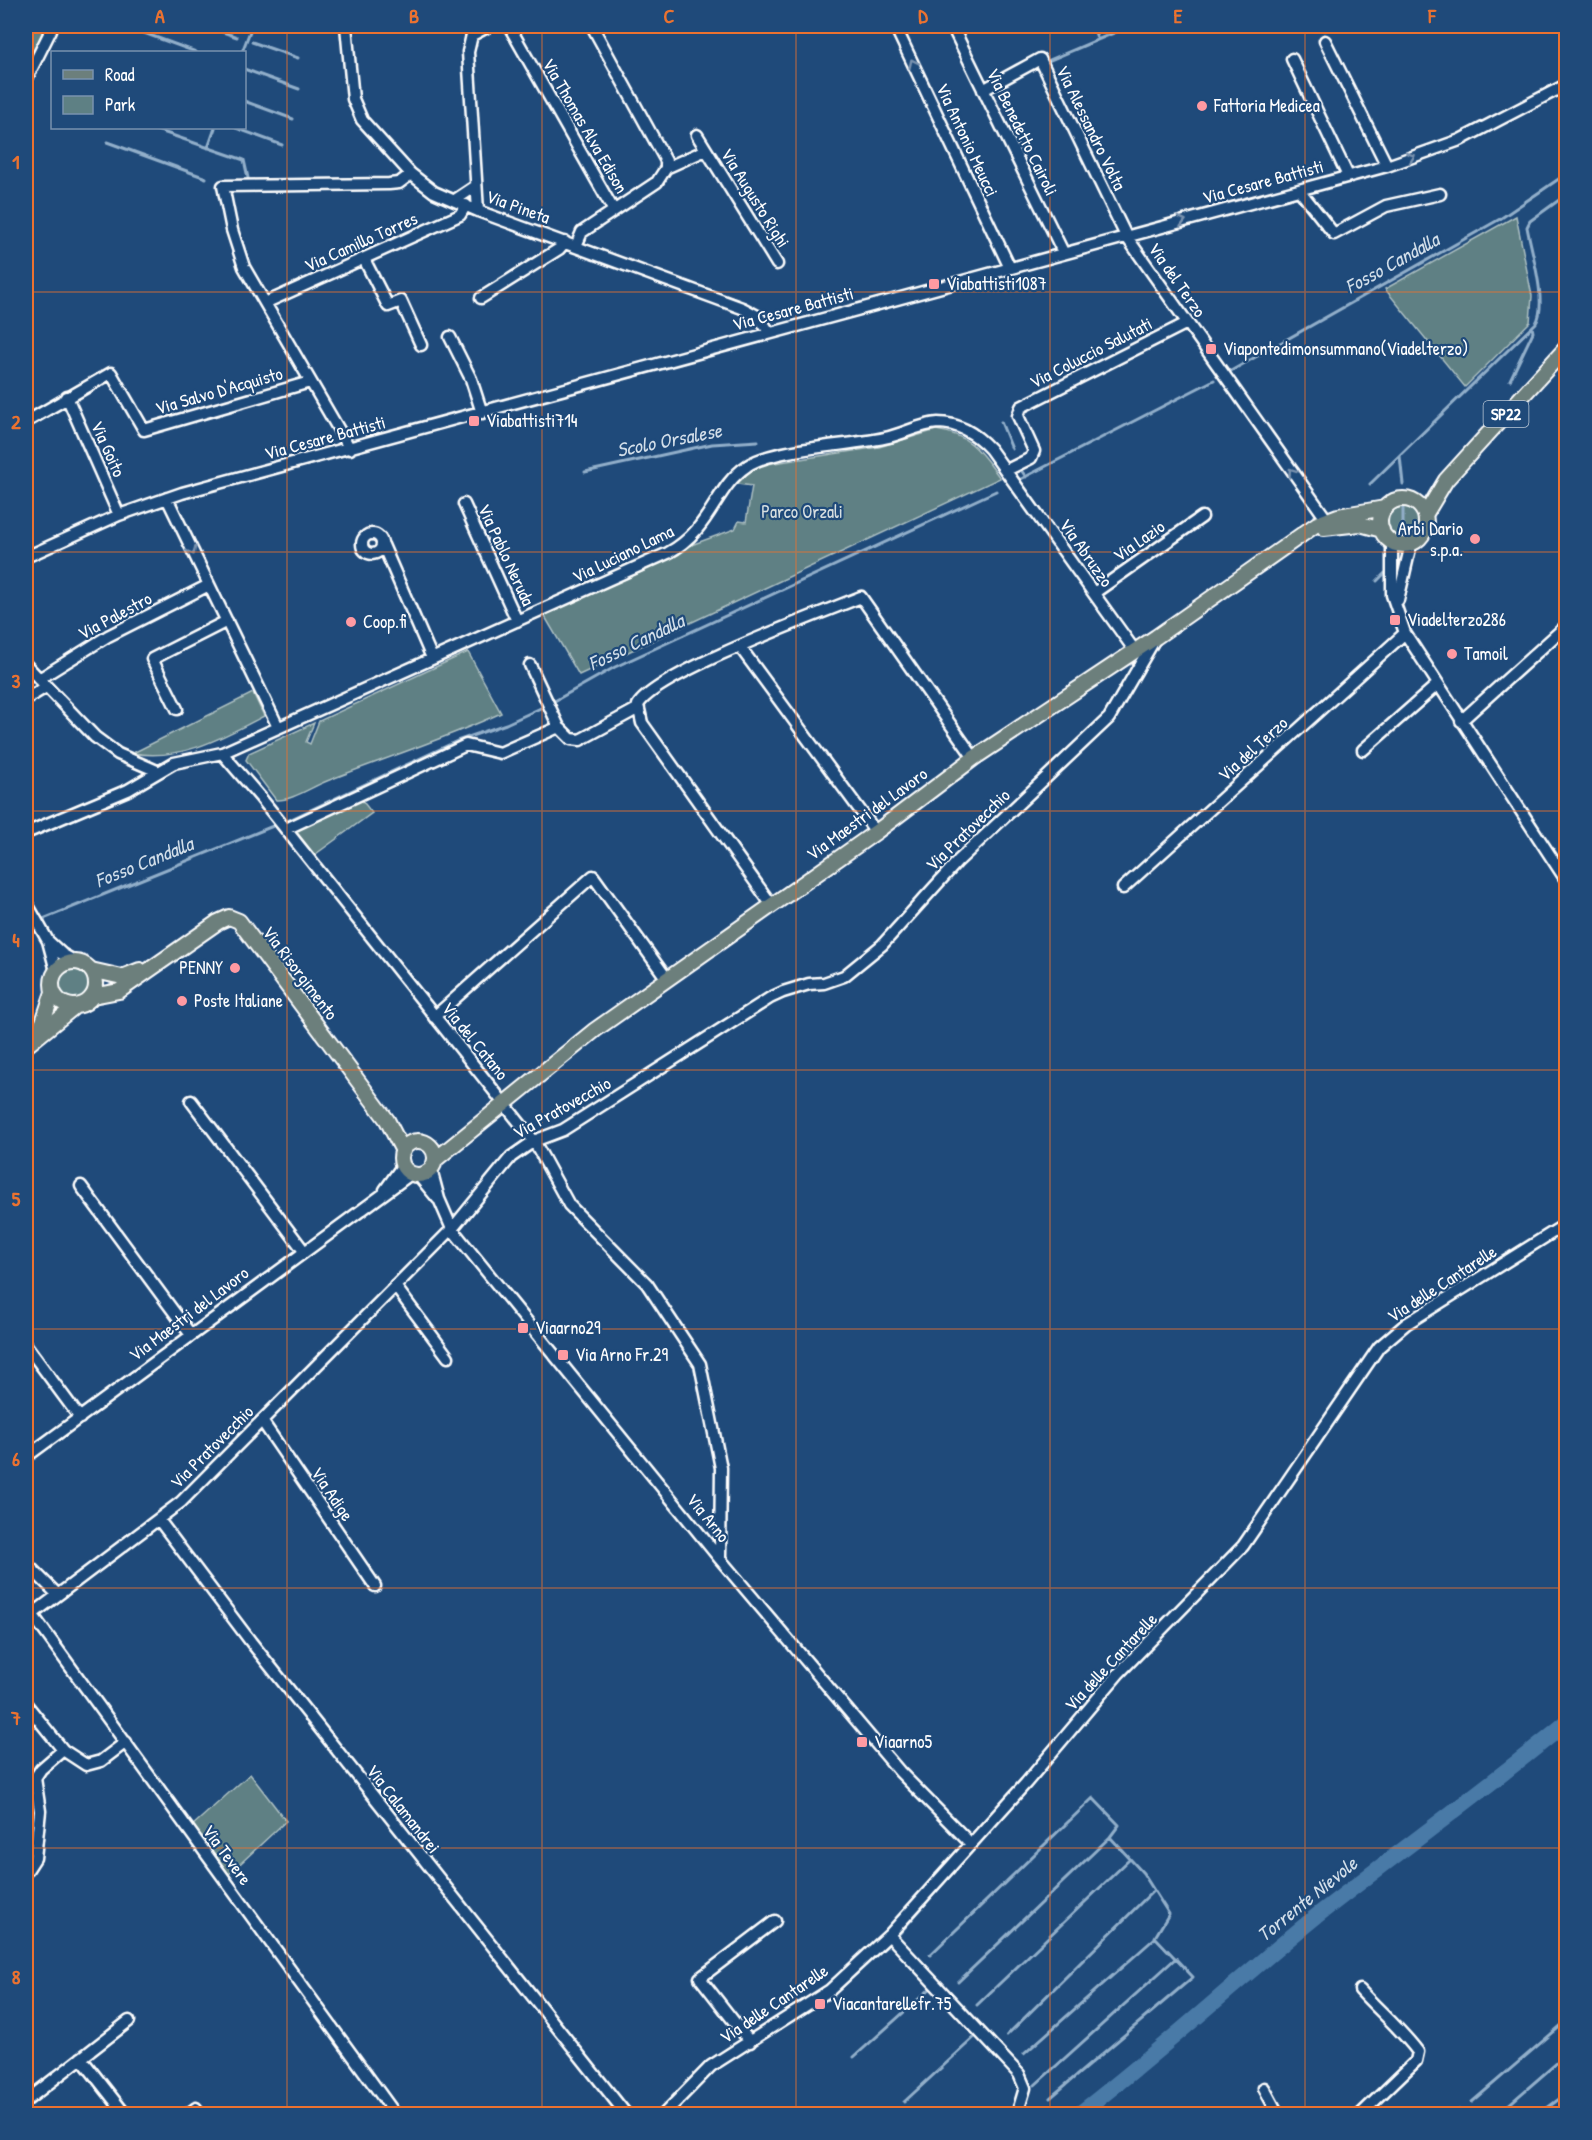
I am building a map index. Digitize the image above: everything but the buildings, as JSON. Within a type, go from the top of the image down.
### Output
[{"type":"main road","name":"SP22","points":[[1410,544],[1422,536],[1426,522],[1425,515],[1446,480],[1566,348]]},
{"type":"main road","name":"SP22","points":[[1385,508],[1398,500],[1413,502],[1446,480]]},
{"type":"main road","points":[[1413,502],[1425,515]]},
{"type":"main road","points":[[1299,536],[1327,520],[1385,508]]},
{"type":"main road","points":[[1385,508],[1381,518],[1382,530],[1392,543],[1410,544]]},
{"type":"main road","points":[[1299,536],[1339,525],[1360,524],[1382,530]]},
{"type":"main road","name":"Via Maestri del Lavoro","points":[[416,1162],[464,1134],[505,1104],[595,1030],[876,832],[974,758],[1156,637],[1299,536]]},
{"type":"main road","name":"Via Risorgimento","points":[[28,1044],[74,1007],[85,1004],[93,996],[119,991],[161,960],[229,917],[239,921],[416,1162]]},
{"type":"main road","name":"Via Risorgimento","points":[[76,962],[91,970],[122,977],[161,960]]},
{"type":"main road","points":[[56,971],[61,966],[76,962]]},
{"type":"main road","points":[[91,970],[96,983],[93,996]]},
{"type":"main road","name":"Via Risorgimento","points":[[28,1044],[43,1022],[53,992],[52,981],[56,971]]},
{"type":"main road","points":[[53,992],[64,1004],[74,1007]]},
{"type":"main road","name":"Via Maestri del Lavoro","points":[[416,1162],[430,1145],[464,1134]]},
{"type":"street","name":"Via Pineta","points":[[346,26],[353,99],[362,120],[411,174],[435,192],[478,211],[750,312],[762,321],[769,332]]},
{"type":"street","points":[[478,211],[468,52],[472,35],[489,26]]},
{"type":"street","name":"Via Thomas Alva Edison","points":[[509,26],[614,211]]},
{"type":"street","points":[[576,246],[582,232],[657,182],[666,168],[666,161],[592,26]]},
{"type":"street","name":"Via Antonio Meucci","points":[[895,26],[1010,268]]},
{"type":"street","name":"Via Benedetto Cairoli","points":[[952,26],[1063,252]]},
{"type":"street","points":[[26,80],[51,30]]},
{"type":"street","points":[[1325,41],[1387,166]]},
{"type":"street","name":"Via Alessandro Volta","points":[[983,90],[1040,59],[1126,236]]},
{"type":"street","points":[[1292,59],[1348,176]]},
{"type":"street","name":"Via Cesare Battisti","points":[[26,557],[119,514],[167,498],[769,332],[1387,166],[1460,140],[1566,85]]},
{"type":"street","name":"Via Augusto Righi","points":[[697,135],[777,264]]},
{"type":"street","name":"Via Augusto Righi","points":[[666,168],[706,150]]},
{"type":"street","points":[[350,448],[244,267],[232,230],[224,186],[399,183],[411,174]]},
{"type":"street","points":[[455,200],[476,186]]},
{"type":"street","points":[[1300,190],[1334,234],[1386,206],[1440,194]]},
{"type":"street","name":"Via Camillo Torres","points":[[265,303],[460,215],[466,206]]},
{"type":"street","name":"Via del Terzo","points":[[1126,236],[1327,520]]},
{"type":"street","points":[[481,298],[560,249],[565,242]]},
{"type":"street","points":[[364,259],[388,306],[401,301],[421,345]]},
{"type":"street","name":"Via Coluccio Salutati","points":[[1008,472],[1030,458],[1034,451],[1018,416],[1021,407],[1187,323]]},
{"type":"street","points":[[450,337],[471,379],[482,413]]},
{"type":"street","name":"Via Salvo D'Acquisto","points":[[67,397],[111,373],[144,430],[310,382]]},
{"type":"street","points":[[26,422],[67,397]]},
{"type":"street","name":"Via Goito","points":[[67,397],[119,514]]},
{"type":"street","name":"Via Luciano Lama","points":[[222,753],[683,544],[702,527],[738,473],[760,459],[891,437],[938,423],[955,426],[978,437],[1008,472]]},
{"type":"street","name":"Via Abruzzo","points":[[1008,472],[1135,651]]},
{"type":"street","points":[[167,498],[278,727]]},
{"type":"street","name":"Via Pablo Neruda","points":[[464,504],[517,621]]},
{"type":"street","name":"Via Lazio","points":[[1094,593],[1202,517]]},
{"type":"street","points":[[1392,543],[1392,596],[1405,633],[1566,880]]},
{"type":"street","points":[[1399,619],[1398,594],[1410,544]]},
{"type":"street","points":[[383,545],[432,658]]},
{"type":"street","name":"Via Palestro","points":[[43,683],[108,636],[209,585]]},
{"type":"street","points":[[530,665],[558,725],[571,739],[580,740],[637,709],[642,698],[655,687],[740,647],[861,597],[974,758]]},
{"type":"street","points":[[177,709],[152,659],[227,621]]},
{"type":"street","points":[[1461,721],[1566,626]]},
{"type":"street","name":"Via del Terzo","points":[[1123,888],[1405,633]]},
{"type":"street","name":"Via Pratovecchio","points":[[29,1617],[159,1520],[262,1421],[452,1229],[512,1157],[534,1141],[563,1130],[770,998],[809,984],[824,983],[844,976],[882,945],[958,861],[1109,718],[1156,637]]},
{"type":"street","points":[[740,647],[876,832]]},
{"type":"street","points":[[26,665],[95,737],[118,754],[157,771]]},
{"type":"street","points":[[26,699],[43,683]]},
{"type":"street","points":[[1363,750],[1438,684]]},
{"type":"street","points":[[637,709],[642,723],[771,904]]},
{"type":"street","points":[[286,829],[466,745],[500,753],[558,725]]},
{"type":"street","points":[[26,833],[128,790],[174,763],[222,753]]},
{"type":"street","name":"Via del Catano","points":[[222,753],[286,829],[534,1141],[569,1205],[646,1284],[700,1364],[721,1468],[720,1559]]},
{"type":"street","points":[[434,1017],[593,876],[667,979]]},
{"type":"street","points":[[26,902],[48,941],[56,971]]},
{"type":"street","points":[[48,941],[62,954],[76,962]]},
{"type":"street","points":[[191,1101],[303,1251]]},
{"type":"street","name":"Via Maestri del Lavoro","points":[[26,1457],[303,1251],[375,1202],[416,1162]]},
{"type":"street","name":"Via Arno","points":[[416,1162],[439,1199],[452,1229],[720,1559],[900,1772],[971,1844]]},
{"type":"street","points":[[81,1186],[192,1335]]},
{"type":"street","name":"Via delle Cantarelle","points":[[664,2115],[711,2066],[830,1990],[889,1935],[1119,1673],[1243,1546],[1379,1347],[1406,1324],[1566,1224]]},
{"type":"street","points":[[395,1286],[448,1357]]},
{"type":"street","points":[[26,1345],[80,1418]]},
{"type":"street","name":"Via Adige","points":[[262,1421],[375,1586]]},
{"type":"street","name":"Via Calamandrei","points":[[159,1520],[251,1642],[626,2115]]},
{"type":"street","points":[[26,1563],[57,1594]]},
{"type":"street","name":"Via Tevere","points":[[29,1617],[126,1742],[395,2115]]},
{"type":"street","points":[[26,1704],[63,1750],[74,1759],[90,1766],[101,1761],[126,1742]]},
{"type":"street","points":[[26,1872],[35,1858],[40,1810],[35,1778],[41,1769],[63,1750]]},
{"type":"street","points":[[750,2042],[700,1978],[775,1921]]},
{"type":"street","points":[[889,1935],[1019,2074],[1025,2088],[1019,2108]]},
{"type":"street","points":[[1360,1990],[1405,2034],[1418,2052],[1416,2061],[1361,2115]]},
{"type":"street","points":[[26,2100],[129,2021]]},
{"type":"street","points":[[81,2058],[125,2115]]},
{"type":"street","points":[[1264,2088],[1278,2115]]},
{"type":"green space","points":[[26,26],[49,26],[26,67]]},
{"type":"green space","points":[[1516,216],[1532,296],[1530,322],[1465,387],[1385,289]]},
{"type":"green space","name":"Parco Orzali","points":[[936,430],[958,436],[974,446],[1000,478],[579,675],[544,615],[650,568],[694,544],[735,529],[739,521],[746,522],[752,486],[737,484],[749,472],[761,465],[879,447]]},
{"type":"green space","points":[[1403,507],[1414,512],[1419,523],[1414,534],[1403,539],[1392,534],[1387,523],[1392,512]]},
{"type":"green space","points":[[468,652],[501,713],[282,800],[276,800],[246,760],[249,753],[314,723],[306,742],[310,744],[319,721]]},
{"type":"green space","points":[[253,693],[264,716],[233,732],[185,751],[150,755],[133,753]]},
{"type":"green space","points":[[361,799],[372,813],[313,856],[295,832],[297,829]]},
{"type":"green space","points":[[74,969],[80,970],[88,978],[88,990],[80,998],[74,999],[68,998],[60,990],[59,984],[60,978],[68,970]]},
{"type":"green space","points":[[250,1774],[286,1821],[228,1875],[192,1826]]},
{"type":"waterway","points":[[125,26],[193,51]]},
{"type":"waterway","points":[[206,26],[237,37]]},
{"type":"waterway","points":[[242,51],[252,26]]},
{"type":"waterway","points":[[1093,26],[1097,38]]},
{"type":"waterway","points":[[1043,63],[1130,26]]},
{"type":"waterway","points":[[252,42],[298,58]]},
{"type":"waterway","points":[[246,70],[299,89]]},
{"type":"waterway","points":[[246,102],[293,119]]},
{"type":"waterway","points":[[154,129],[244,160],[248,178]]},
{"type":"waterway","points":[[208,148],[215,129]]},
{"type":"waterway","points":[[239,129],[282,145]]},
{"type":"waterway","points":[[107,142],[206,178]]},
{"type":"waterway","name":"Fosso Candalla","points":[[1229,372],[1500,219],[1566,174]]},
{"type":"waterway","points":[[1370,484],[1536,323],[1539,314],[1539,290],[1527,227],[1530,221],[1566,195]]},
{"type":"waterway","points":[[1510,380],[1533,332],[1532,327]]},
{"type":"waterway","name":"Fosso Candalla","points":[[1021,479],[1214,380]]},
{"type":"waterway","name":"Scolo Orsalese","points":[[1001,422],[1012,449]]},
{"type":"waterway","name":"Scolo Orsalese","points":[[585,472],[712,444],[758,441]]},
{"type":"waterway","points":[[1400,456],[1403,484]]},
{"type":"waterway","name":"Fosso Candalla","points":[[1021,470],[1026,477]]},
{"type":"waterway","name":"Fosso Candalla","points":[[551,703],[615,667],[996,491]]},
{"type":"waterway","points":[[1403,509],[1403,536]]},
{"type":"waterway","points":[[1377,581],[1385,573]]},
{"type":"waterway","name":"Fosso Candalla","points":[[289,820],[457,741],[506,724],[545,706]]},
{"type":"waterway","name":"Fosso Candalla","points":[[26,926],[273,826]]},
{"type":"waterway","name":"Torrente Nievole","points":[[1079,2114],[1319,1914],[1566,1723]]},
{"type":"waterway","points":[[930,1955],[1093,1798],[1119,1825],[1110,1837],[1143,1873],[1169,1914],[1155,1937],[1193,1977],[1050,2098]]},
{"type":"waterway","points":[[958,1982],[1110,1837]]},
{"type":"waterway","points":[[899,1934],[974,1848]]},
{"type":"waterway","points":[[977,2005],[1129,1860]]},
{"type":"waterway","points":[[1007,2035],[1153,1891]]},
{"type":"waterway","points":[[1024,2054],[1155,1938]]},
{"type":"waterway","points":[[829,1999],[889,1944]]},
{"type":"waterway","points":[[1035,2085],[1176,1958]]},
{"type":"waterway","points":[[854,2057],[932,1987]]},
{"type":"waterway","points":[[1472,2102],[1564,2023]]},
{"type":"waterway","points":[[904,2102],[978,2034]]},
{"type":"waterway","points":[[1498,2114],[1566,2055]]},
{"type":"waterway","points":[[1539,2114],[1566,2094]]},
{"type":"waterway","points":[[1453,2114],[1459,2110],[1462,2114]]},
{"type":"waterway","points":[[958,2114],[963,2111]]},
{"type":"place","name":"Fattoria Medicea","points":[[1202,106]]},
{"type":"place","name":"Viabattisti1087","points":[[934,284]]},
{"type":"place","name":"Viapontedimonsummano(Viadelterzo)","points":[[1211,349]]},
{"type":"place","name":"Viabattisti714","points":[[474,421]]},
{"type":"place","name":"Arbi Dario s.p.a.","points":[[1475,539]]},
{"type":"place","name":"Viadelterzo286","points":[[1395,620]]},
{"type":"place","name":"Coop.fi","points":[[351,622]]},
{"type":"place","name":"Tamoil","points":[[1452,654]]},
{"type":"place","name":"PENNY","points":[[235,968]]},
{"type":"place","name":"Poste Italiane","points":[[182,1001]]},
{"type":"place","name":"Viaarno29","points":[[523,1328]]},
{"type":"place","name":"Via Arno Fr.29","points":[[563,1355]]},
{"type":"place","name":"Viaarno5","points":[[862,1742]]},
{"type":"place","name":"Viacantarellefr.75","points":[[820,2004]]}]
